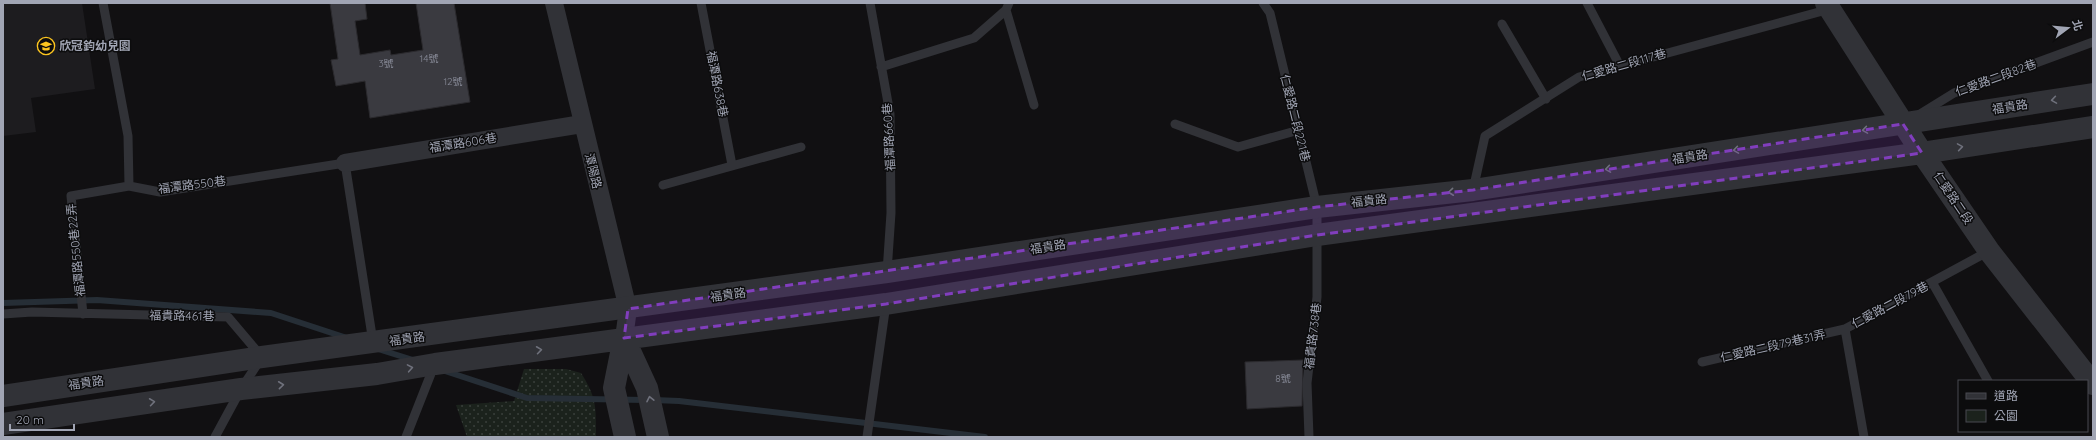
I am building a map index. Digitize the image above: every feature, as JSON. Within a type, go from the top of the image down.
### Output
[{"type":"street","name":"潭陽路","points":[[554,3],[582,124],[628,309],[624,338]]},
{"type":"street","name":"仁愛路二段","points":[[1828,6],[1903,124],[1989,251],[2093,384]]},
{"type":"street","name":"福貴路","points":[[3,396],[262,357],[628,309],[887,272],[1317,207],[1473,190],[2093,94]]},
{"type":"street","name":"福潭路606巷","points":[[345,163],[582,124]]},
{"type":"street","points":[[3,424],[241,389],[377,374],[435,364],[624,338],[886,304],[1317,235],[2093,127]]},
{"type":"street","points":[[624,338],[614,388],[625,437]]},
{"type":"street","points":[[624,338],[647,388],[658,437]]},
{"type":"lane","points":[[103,3],[128,136],[129,186]]},
{"type":"lane","name":"福潭路638巷","points":[[701,3],[732,165]]},
{"type":"lane","name":"福潭路660巷","points":[[870,3],[890,114],[892,213],[887,272]]},
{"type":"lane","name":"仁愛路二段221巷","points":[[1264,3],[1270,13],[1317,207],[1317,235]]},
{"type":"lane","points":[[1587,3],[1620,66]]},
{"type":"lane","name":"仁愛路二段117巷","points":[[1473,190],[1485,136],[1579,77],[1828,6]]},
{"type":"lane","points":[[882,66],[974,38],[1008,7],[1034,105]]},
{"type":"lane","points":[[1502,24],[1546,98]]},
{"type":"lane","name":"仁愛路二段82巷","points":[[1903,124],[1954,93],[2093,42]]},
{"type":"lane","points":[[1175,124],[1238,147],[1299,130]]},
{"type":"lane","points":[[663,185],[801,147]]},
{"type":"lane","points":[[345,163],[373,343]]},
{"type":"lane","name":"福潭路550巷","points":[[129,186],[160,192],[345,163]]},
{"type":"lane","name":"福潭路550巷22弄","points":[[83,314],[71,196],[129,186]]},
{"type":"lane","name":"福貴路738巷","points":[[1309,437],[1307,383],[1317,297],[1317,235]]},
{"type":"lane","name":"仁愛路二段79巷","points":[[1864,437],[1845,329],[1989,251]]},
{"type":"lane","points":[[1932,282],[1987,380]]},
{"type":"lane","points":[[867,437],[886,304]]},
{"type":"lane","name":"福貴路461巷","points":[[3,314],[32,312],[228,316],[262,357]]},
{"type":"lane","name":"仁愛路二段79巷31弄","points":[[1702,362],[1845,329]]},
{"type":"lane","points":[[215,437],[241,389],[262,357]]},
{"type":"lane","points":[[406,437],[435,364]]},
{"type":"highlighted area","points":[[1903,124],[1922,153],[1317,235],[886,304],[624,338],[628,309],[1317,207],[1473,190]]},
{"type":"shaded area","name":"欣冠鈞幼兒園","points":[[3,3],[82,3],[95,89],[31,98],[36,132],[3,136]]},
{"type":"green space","points":[[524,369],[566,369],[581,373],[593,397],[596,418],[596,437],[467,437],[456,405],[514,401]]},
{"type":"building","points":[[330,3],[365,3],[367,19],[355,21],[360,55],[390,50],[391,55],[423,50],[416,3],[454,3],[470,102],[370,118],[365,81],[336,86],[331,60],[338,59]]},
{"type":"building","points":[[1303,360],[1302,406],[1247,409],[1245,362]]},
{"type":"waterway","points":[[3,303],[97,300],[271,313],[347,338]]},
{"type":"waterway","points":[[378,349],[413,360]]},
{"type":"waterway","points":[[445,371],[527,398],[645,400]]},
{"type":"waterway","points":[[654,400],[679,401],[985,437]]},
{"type":"place","name":"欣冠鈞幼兒園","points":[[46,46]]}]
